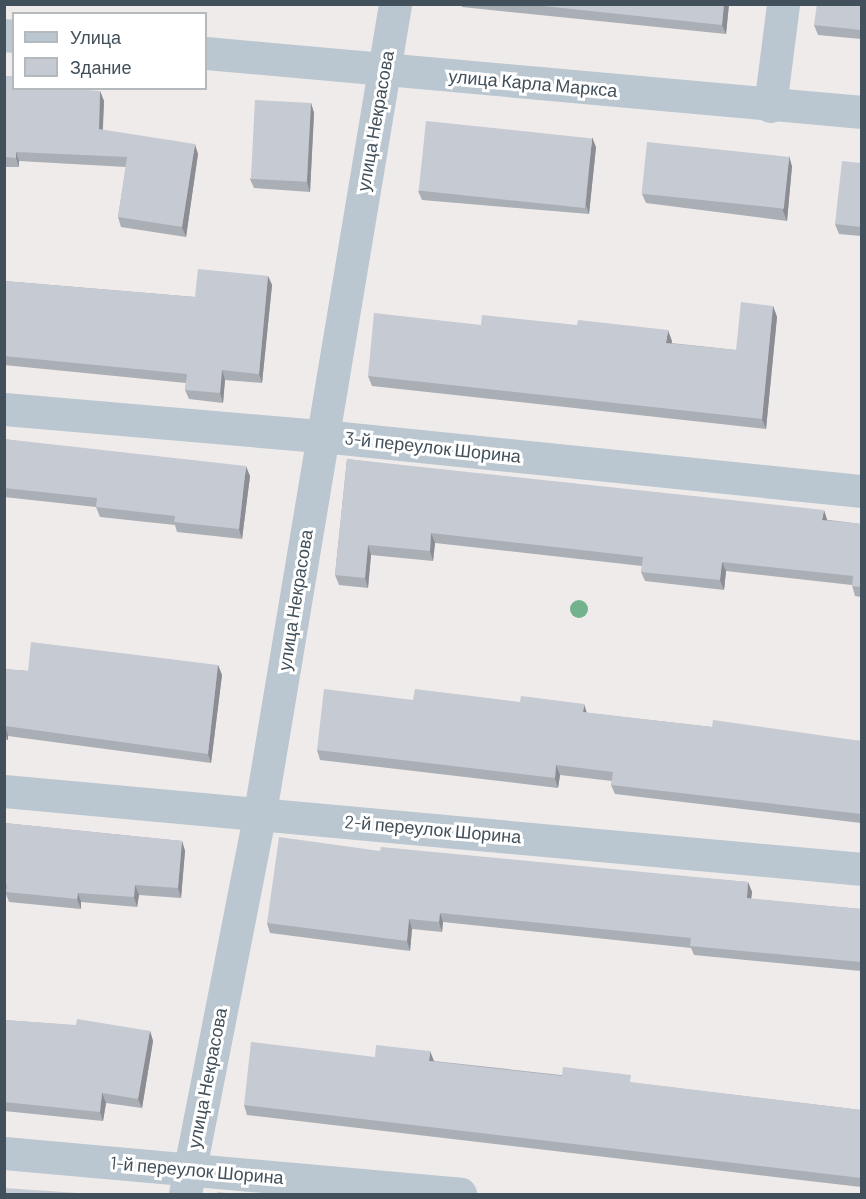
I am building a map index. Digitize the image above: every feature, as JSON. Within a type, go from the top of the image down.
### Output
[{"type":"street","name":"улица Некрасова","points":[[187,1182],[260,812],[394,4]]},
{"type":"street","points":[[770,105],[783,4]]},
{"type":"street","name":"улица Карла Маркса","points":[[207,53],[861,112]]},
{"type":"street","name":"3-й переулок Шорина","points":[[4,409],[322,436],[861,491]]},
{"type":"street","name":"2-й переулок Шорина","points":[[4,791],[260,812],[861,869]]},
{"type":"street","name":"1-й переулок Шорина","points":[[4,1153],[187,1182],[460,1194]]},
{"type":"building","points":[[525,4],[724,4],[722,25]]},
{"type":"building","points":[[817,4],[861,4],[861,30],[814,25]]},
{"type":"building","points":[[4,76],[12,76],[12,90],[100,91],[99,129],[195,144],[182,227],[118,217],[127,157],[16,152],[16,158],[4,157]]},
{"type":"building","points":[[255,100],[311,103],[307,182],[251,179]]},
{"type":"building","points":[[426,121],[592,138],[585,208],[419,191]]},
{"type":"building","points":[[647,142],[789,157],[784,209],[642,194]]},
{"type":"building","points":[[842,161],[861,163],[861,227],[835,224]]},
{"type":"building","points":[[198,269],[268,276],[259,374],[222,370],[220,393],[185,390],[187,374],[4,356],[4,281],[195,297]]},
{"type":"building","points":[[741,302],[773,306],[762,419],[368,376],[374,313],[481,325],[482,315],[577,325],[578,320],[668,330],[666,343],[736,350]]},
{"type":"building","points":[[4,439],[246,466],[239,529],[174,522],[175,516],[96,507],[97,498],[4,488]]},
{"type":"building","points":[[347,459],[824,510],[822,520],[861,524],[861,587],[852,586],[853,576],[722,562],[720,580],[641,572],[643,557],[431,533],[430,551],[368,545],[365,578],[335,575]]},
{"type":"building","points":[[31,642],[218,665],[208,754],[5,726],[4,730],[4,669],[28,671]]},
{"type":"building","points":[[324,689],[413,700],[415,689],[520,702],[521,696],[584,704],[583,712],[712,727],[713,720],[861,741],[861,814],[611,785],[613,772],[556,765],[555,778],[317,750]]},
{"type":"building","points":[[4,823],[182,841],[178,888],[135,885],[134,897],[78,893],[77,899],[6,892]]},
{"type":"building","points":[[279,837],[380,851],[381,847],[748,882],[747,898],[861,909],[861,962],[690,946],[691,938],[440,913],[439,922],[409,919],[407,941],[267,923]]},
{"type":"building","points":[[77,1019],[150,1031],[138,1099],[102,1093],[100,1112],[4,1102],[4,1020],[76,1025]]},
{"type":"building","points":[[251,1042],[375,1057],[376,1045],[430,1051],[429,1061],[562,1076],[563,1067],[631,1075],[630,1082],[861,1110],[861,1178],[244,1105]]},
{"type":"building","points":[[4,1188],[92,1194],[4,1194]]}]
